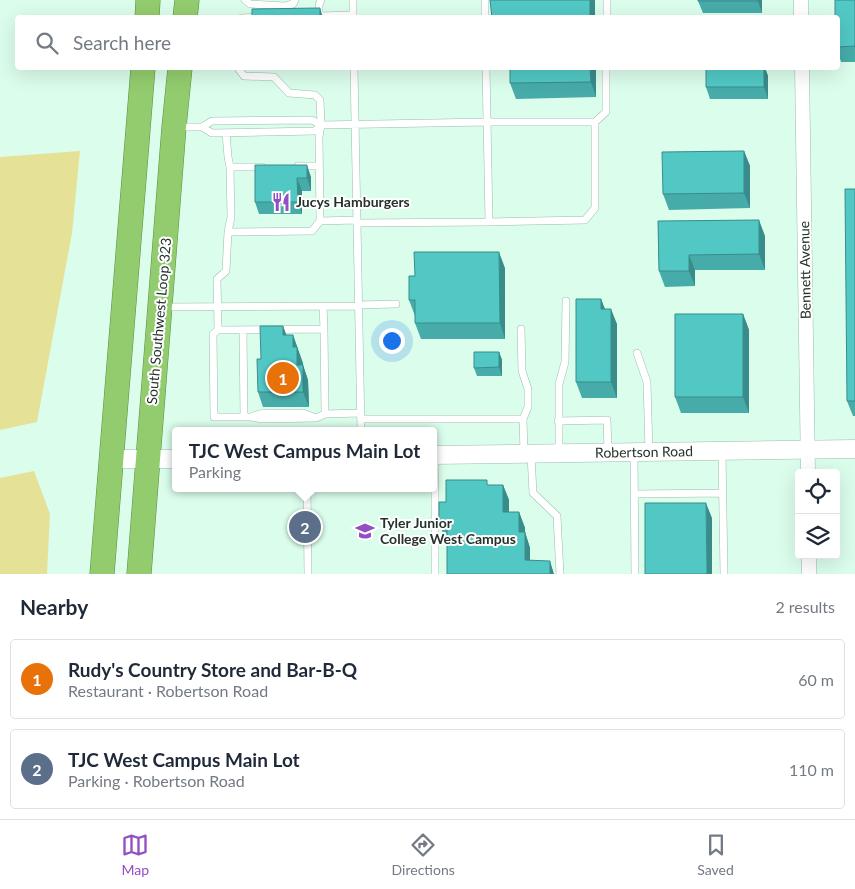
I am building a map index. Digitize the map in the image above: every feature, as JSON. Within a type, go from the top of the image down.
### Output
[{"type":"highway","points":[[147,15],[148,0]]},
{"type":"highway","points":[[185,15],[187,0]]},
{"type":"highway","points":[[102,574],[143,70]]},
{"type":"highway","name":"South Southwest Loop 323","points":[[139,574],[180,70]]},
{"type":"street","points":[[801,0],[801,15]]},
{"type":"street","name":"Bennett Avenue","points":[[802,70],[808,469]]},
{"type":"street","name":"Robertson Road","points":[[437,455],[855,449]]},
{"type":"street","points":[[111,459],[172,458]]},
{"type":"street","points":[[808,559],[809,574]]},
{"type":"lane","points":[[245,0],[250,4],[285,6],[293,4],[295,0]]},
{"type":"lane","points":[[319,15],[321,0]]},
{"type":"lane","points":[[353,0],[353,15]]},
{"type":"lane","points":[[485,0],[486,15]]},
{"type":"lane","points":[[607,0],[607,15]]},
{"type":"lane","points":[[228,232],[312,231],[320,220],[318,137],[321,125],[320,100],[315,95],[289,94],[274,77],[244,76],[240,70]]},
{"type":"lane","points":[[354,70],[361,427]]},
{"type":"lane","points":[[486,70],[489,222]]},
{"type":"lane","points":[[174,127],[202,127],[212,121],[312,120],[321,125],[595,122],[606,112],[606,70]]},
{"type":"lane","points":[[320,220],[357,222],[489,222],[586,220],[595,208],[595,122]]},
{"type":"lane","points":[[202,127],[212,133],[315,131],[321,125]]},
{"type":"lane","points":[[218,330],[217,279],[226,271],[228,232],[231,217],[230,167],[226,132]]},
{"type":"lane","points":[[289,166],[319,166]]},
{"type":"lane","points":[[230,167],[270,167]]},
{"type":"lane","points":[[559,453],[559,384],[565,362],[566,301]]},
{"type":"lane","points":[[160,306],[396,304]]},
{"type":"lane","points":[[323,306],[325,414]]},
{"type":"lane","points":[[324,329],[218,330],[213,334],[214,417],[263,419],[316,418],[325,414],[523,419]]},
{"type":"lane","points":[[521,329],[522,371],[528,389],[528,407],[523,419],[533,493],[557,516],[560,574]]},
{"type":"lane","points":[[244,330],[247,417]]},
{"type":"lane","points":[[636,574],[634,494],[642,452],[647,382],[637,353]]},
{"type":"lane","points":[[558,421],[607,420],[608,453]]},
{"type":"lane","points":[[722,452],[724,574]]},
{"type":"lane","points":[[307,492],[308,574]]},
{"type":"lane","points":[[434,492],[435,574]]},
{"type":"lane","points":[[634,494],[723,493]]},
{"type":"shaded area","points":[[80,151],[72,233],[37,422],[0,430],[0,157]]},
{"type":"shaded area","points":[[34,471],[50,514],[47,574],[0,574],[0,478]]},
{"type":"building","points":[[490,0],[590,0],[590,15],[492,15]]},
{"type":"building","points":[[758,0],[758,1],[698,1]]},
{"type":"building","points":[[835,0],[855,0],[855,46],[840,47],[840,15],[835,15]]},
{"type":"building","points":[[320,8],[320,15],[252,15],[252,9]]},
{"type":"building","points":[[510,70],[590,70],[591,82],[510,83]]},
{"type":"building","points":[[706,70],[764,70],[764,87],[706,87]]},
{"type":"building","points":[[744,151],[744,193],[663,194],[662,152]]},
{"type":"building","points":[[255,165],[307,165],[307,178],[297,178],[298,202],[255,202]]},
{"type":"building","points":[[845,189],[855,189],[855,401],[847,401]]},
{"type":"building","points":[[759,220],[759,254],[689,255],[689,271],[659,271],[658,221]]},
{"type":"building","points":[[414,252],[499,252],[500,323],[415,323],[415,300],[409,300],[409,276],[415,276]]},
{"type":"building","points":[[576,299],[601,299],[601,309],[611,309],[611,382],[576,382]]},
{"type":"building","points":[[675,314],[743,314],[743,397],[675,397]]},
{"type":"building","points":[[260,326],[283,326],[283,335],[293,335],[293,347],[297,347],[297,365],[303,365],[303,392],[258,392],[257,359],[261,359]]},
{"type":"building","points":[[474,352],[499,352],[499,367],[474,368]]},
{"type":"building","points":[[446,480],[487,480],[487,485],[503,485],[503,512],[519,512],[519,532],[525,532],[525,560],[550,561],[550,574],[447,574],[447,521],[439,521],[439,502],[446,502]]},
{"type":"building","points":[[645,503],[706,503],[707,574],[645,574]]},
{"type":"place","name":"Jucys Hamburgers","points":[[281,202]]},
{"type":"place","name":"Rudy's Country Store and Bar-B-Q","points":[[283,378]]},
{"type":"place","name":"TJC West Campus Main Lot","points":[[305,527]]},
{"type":"place","name":"Tyler Junior College West Campus","points":[[365,531]]}]
